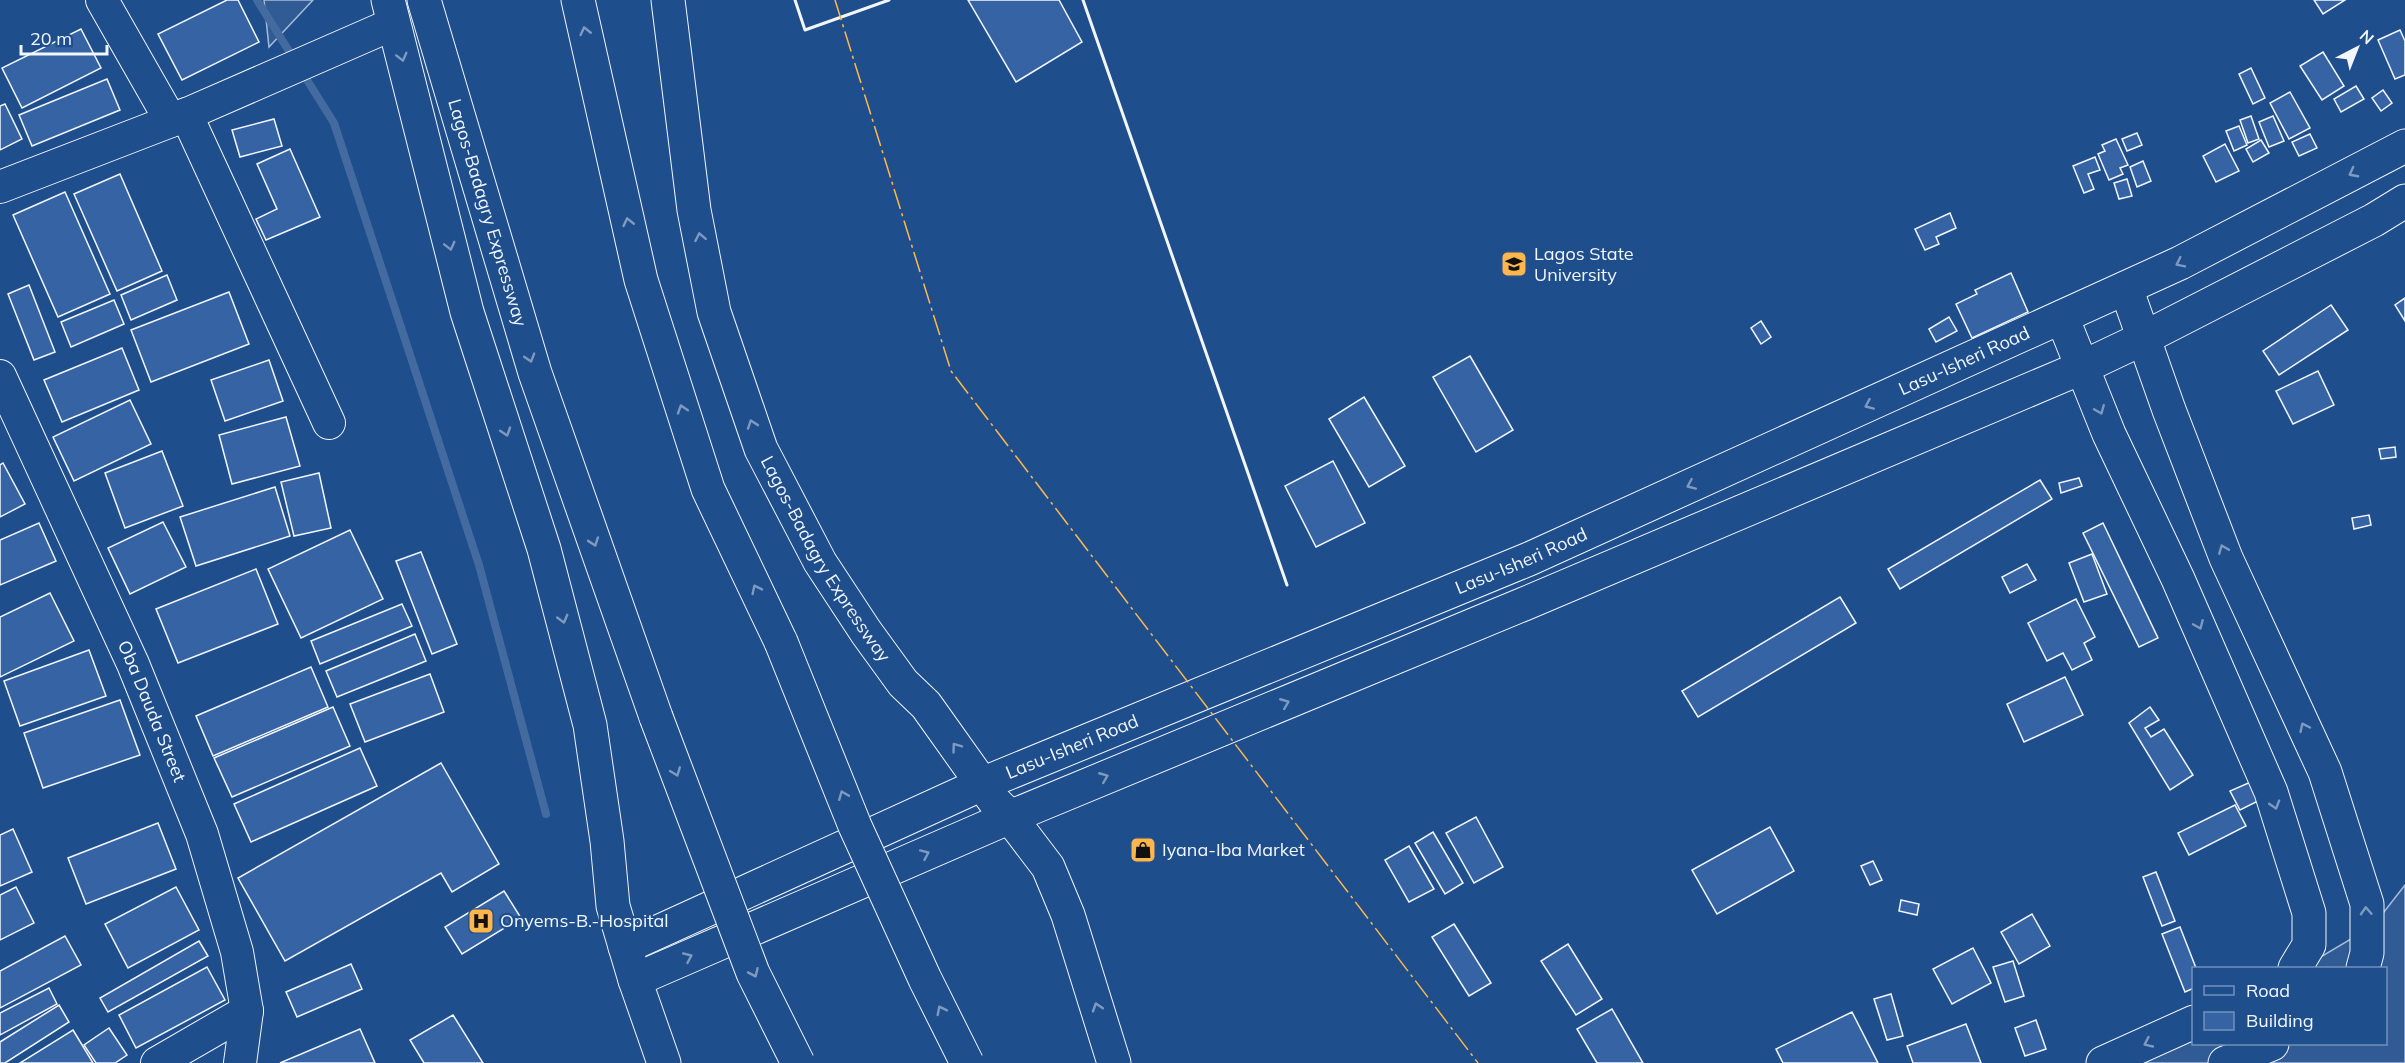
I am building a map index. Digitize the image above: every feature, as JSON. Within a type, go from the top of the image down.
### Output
[{"type":"main road","name":"Lagos-Badagry Expressway","points":[[424,0],[535,373],[656,717],[753,973],[798,1063]]},
{"type":"main road","points":[[578,0],[641,280],[708,489],[781,642],[855,826],[925,979],[967,1063]]},
{"type":"main road","name":"Lagos-Badagry Expressway","points":[[668,0],[694,210],[714,312],[761,449],[820,562],[903,683],[926,705],[994,802],[1010,817],[1048,867],[1058,888],[1114,1063]]},
{"type":"main road","points":[[391,12],[467,312],[544,549],[590,725],[607,841],[613,906],[635,980],[664,1063]]},
{"type":"main road","name":"Lasu-Isheri Road","points":[[625,947],[982,784],[1529,559],[2190,258],[2405,146]]},
{"type":"main road","points":[[635,980],[1010,817],[2083,368],[2374,220],[2405,201]]},
{"type":"main road","points":[[2126,288],[2169,410],[2226,558],[2325,772],[2367,904],[2367,953],[2364,967]]},
{"type":"main road","points":[[2062,317],[2109,434],[2178,579],[2271,792],[2309,913],[2309,945],[2296,967]]},
{"type":"main road","points":[[2103,1063],[2192,1022]]},
{"type":"main road","points":[[2225,1063],[2270,1045]]},
{"type":"street","points":[[102,0],[179,118],[329,423]]},
{"type":"street","points":[[0,187],[179,118],[391,12]]},
{"type":"street","name":"Oba Dauda Street","points":[[0,376],[133,664],[202,834],[237,952],[247,1011],[240,1063]]},
{"type":"street","points":[[157,1063],[247,1011]]},
{"type":"shaded area","points":[[264,0],[313,0],[269,47]]},
{"type":"shaded area","points":[[2405,885],[2405,1063],[2144,1063],[2192,1034],[2192,1045],[2387,1045],[2387,967],[2304,967],[2373,926]]},
{"type":"building","points":[[227,0],[238,0],[259,42],[182,80],[158,34]]},
{"type":"building","points":[[968,0],[1059,0],[1082,42],[1016,82]]},
{"type":"building","points":[[2314,0],[2345,0],[2323,14]]},
{"type":"building","points":[[81,29],[101,68],[22,108],[2,68]]},
{"type":"building","points":[[2400,30],[2405,41],[2405,75],[2395,79],[2378,40]]},
{"type":"building","points":[[2323,52],[2344,86],[2322,100],[2300,66]]},
{"type":"building","points":[[2251,68],[2265,98],[2253,104],[2239,74]]},
{"type":"building","points":[[107,79],[120,110],[32,146],[19,115]]},
{"type":"building","points":[[2356,86],[2364,99],[2341,112],[2334,99]]},
{"type":"building","points":[[2383,90],[2392,103],[2381,111],[2372,98]]},
{"type":"building","points":[[2290,92],[2310,128],[2289,139],[2270,103]]},
{"type":"building","points":[[5,104],[22,139],[0,150],[0,106]]},
{"type":"building","points":[[2251,116],[2259,139],[2248,143],[2240,120]]},
{"type":"building","points":[[2273,116],[2284,141],[2269,147],[2259,122]]},
{"type":"building","points":[[274,119],[282,146],[240,157],[232,130]]},
{"type":"building","points":[[2239,126],[2247,145],[2234,151],[2226,131]]},
{"type":"building","points":[[2137,133],[2142,145],[2127,151],[2122,139]]},
{"type":"building","points":[[2310,134],[2317,148],[2299,156],[2292,142]]},
{"type":"building","points":[[2116,139],[2128,165],[2120,168],[2123,174],[2109,180],[2098,154],[2105,151],[2102,145]]},
{"type":"building","points":[[2261,140],[2269,153],[2253,162],[2246,149]]},
{"type":"building","points":[[2225,144],[2239,171],[2216,182],[2203,156]]},
{"type":"building","points":[[290,149],[320,217],[266,240],[256,219],[277,209],[257,164]]},
{"type":"building","points":[[2095,157],[2100,170],[2088,174],[2094,189],[2084,193],[2073,166]]},
{"type":"building","points":[[2143,161],[2151,181],[2137,187],[2130,167]]},
{"type":"building","points":[[120,174],[162,271],[117,291],[74,194]]},
{"type":"building","points":[[2127,179],[2132,196],[2119,199],[2114,183]]},
{"type":"building","points":[[65,192],[110,294],[58,317],[13,215]]},
{"type":"building","points":[[1950,213],[1956,228],[1936,237],[1939,244],[1925,250],[1915,229]]},
{"type":"building","points":[[2011,273],[2028,312],[1972,338],[1956,304],[1977,294],[1975,290]]},
{"type":"building","points":[[167,275],[177,300],[131,320],[121,295]]},
{"type":"building","points":[[29,285],[55,352],[34,360],[8,294]]},
{"type":"building","points":[[229,292],[249,344],[151,382],[131,330]]},
{"type":"building","points":[[2405,298],[2405,321],[2395,305]]},
{"type":"building","points":[[114,300],[124,324],[71,347],[61,322]]},
{"type":"building","points":[[2331,305],[2348,330],[2279,375],[2263,351]]},
{"type":"building","points":[[1949,317],[1957,331],[1936,342],[1929,329]]},
{"type":"building","points":[[1761,321],[1771,337],[1761,344],[1751,328]]},
{"type":"building","points":[[122,348],[139,390],[62,422],[44,380]]},
{"type":"building","points":[[1470,356],[1513,430],[1476,452],[1433,377]]},
{"type":"building","points":[[269,360],[283,401],[225,421],[211,380]]},
{"type":"building","points":[[2318,371],[2334,405],[2293,424],[2276,391]]},
{"type":"building","points":[[1364,397],[1405,466],[1369,487],[1329,419]]},
{"type":"building","points":[[130,400],[151,444],[74,481],[53,437]]},
{"type":"building","points":[[286,417],[300,466],[232,484],[219,435]]},
{"type":"building","points":[[2395,447],[2396,457],[2381,459],[2379,449]]},
{"type":"building","points":[[162,451],[183,506],[125,528],[105,473]]},
{"type":"building","points":[[1333,461],[1365,523],[1316,547],[1285,486]]},
{"type":"building","points":[[3,463],[25,504],[0,517],[0,465]]},
{"type":"building","points":[[319,473],[331,528],[294,536],[281,482]]},
{"type":"building","points":[[2079,478],[2082,486],[2061,493],[2059,483]]},
{"type":"building","points":[[2040,480],[2052,499],[1900,589],[1888,569]]},
{"type":"building","points":[[275,487],[290,536],[196,566],[180,517]]},
{"type":"building","points":[[2369,515],[2371,525],[2354,529],[2352,518]]},
{"type":"building","points":[[163,522],[186,567],[130,594],[108,548]]},
{"type":"building","points":[[39,523],[56,561],[0,585],[0,540]]},
{"type":"building","points":[[2103,523],[2158,638],[2139,647],[2083,533]]},
{"type":"building","points":[[350,530],[383,599],[301,638],[268,569]]},
{"type":"building","points":[[421,552],[457,644],[432,654],[396,561]]},
{"type":"building","points":[[2092,554],[2107,594],[2084,602],[2069,563]]},
{"type":"building","points":[[2027,564],[2036,580],[2010,593],[2002,577]]},
{"type":"building","points":[[256,569],[278,624],[178,663],[156,609]]},
{"type":"building","points":[[50,593],[74,641],[0,677],[0,617]]},
{"type":"building","points":[[1840,597],[1856,623],[1698,717],[1682,691]]},
{"type":"building","points":[[2076,599],[2095,637],[2084,643],[2092,660],[2072,670],[2063,653],[2047,661],[2028,623]]},
{"type":"building","points":[[402,604],[412,626],[320,664],[311,641]]},
{"type":"building","points":[[415,634],[426,661],[337,697],[326,671]]},
{"type":"building","points":[[89,650],[106,696],[20,726],[4,681]]},
{"type":"building","points":[[311,667],[328,707],[213,756],[196,716]]},
{"type":"building","points":[[430,674],[444,712],[365,742],[350,704]]},
{"type":"building","points":[[2065,677],[2083,715],[2024,742],[2007,704]]},
{"type":"building","points":[[120,700],[140,755],[43,788],[24,733]]},
{"type":"building","points":[[333,707],[350,746],[232,797],[214,758]]},
{"type":"building","points":[[2150,707],[2159,720],[2145,728],[2151,737],[2164,729],[2193,775],[2170,790],[2129,723]]},
{"type":"building","points":[[360,748],[377,786],[251,842],[234,804]]},
{"type":"building","points":[[441,763],[499,864],[452,892],[441,873],[285,961],[238,878]]},
{"type":"building","points":[[2253,781],[2262,799],[2240,810],[2230,791]]},
{"type":"building","points":[[2235,805],[2246,826],[2189,855],[2178,833]]},
{"type":"building","points":[[1476,817],[1503,867],[1474,883],[1446,833]]},
{"type":"building","points":[[158,823],[176,869],[86,904],[68,858]]},
{"type":"building","points":[[1770,827],[1794,871],[1717,914],[1692,870]]},
{"type":"building","points":[[13,829],[32,872],[0,886],[0,835]]},
{"type":"building","points":[[1433,832],[1463,883],[1445,894],[1415,843]]},
{"type":"building","points":[[1409,846],[1434,889],[1409,902],[1385,860]]},
{"type":"building","points":[[1873,861],[1882,880],[1870,885],[1861,866]]},
{"type":"building","points":[[2156,872],[2175,921],[2162,926],[2143,877]]},
{"type":"building","points":[[16,887],[34,923],[0,940],[0,895]]},
{"type":"building","points":[[176,887],[199,930],[128,968],[105,924]]},
{"type":"building","points":[[504,891],[521,918],[462,954],[445,927]]},
{"type":"building","points":[[1901,900],[1919,904],[1917,915],[1899,911]]},
{"type":"building","points":[[2032,914],[2050,946],[2019,964],[2001,932]]},
{"type":"building","points":[[1454,924],[1491,983],[1469,996],[1432,937]]},
{"type":"building","points":[[2180,927],[2196,967],[2192,967],[2192,989],[2185,992],[2162,934]]},
{"type":"building","points":[[65,936],[81,965],[0,1008],[0,971]]},
{"type":"building","points":[[199,941],[208,956],[108,1012],[100,998]]},
{"type":"building","points":[[1568,944],[1602,999],[1576,1015],[1541,961]]},
{"type":"building","points":[[1973,948],[1991,983],[1952,1004],[1933,969]]},
{"type":"building","points":[[2013,961],[2024,996],[2005,1002],[1993,967]]},
{"type":"building","points":[[351,964],[362,989],[297,1017],[286,992]]},
{"type":"building","points":[[207,967],[225,1000],[136,1048],[119,1015]]},
{"type":"building","points":[[49,988],[57,1004],[0,1035],[0,1013]]},
{"type":"building","points":[[1891,994],[1903,1036],[1887,1040],[1874,999]]},
{"type":"building","points":[[59,1005],[69,1022],[5,1063],[0,1063],[0,1042]]},
{"type":"building","points":[[1612,1009],[1643,1063],[1597,1063],[1577,1029]]},
{"type":"building","points":[[1852,1012],[1878,1063],[1783,1063],[1776,1049]]},
{"type":"building","points":[[453,1015],[483,1063],[424,1063],[410,1040]]},
{"type":"building","points":[[2036,1020],[2046,1049],[2025,1056],[2015,1028]]},
{"type":"building","points":[[1966,1024],[1981,1063],[1913,1063],[1907,1046]]},
{"type":"building","points":[[109,1028],[127,1055],[115,1063],[96,1063],[84,1045]]},
{"type":"building","points":[[360,1029],[375,1063],[280,1063]]},
{"type":"building","points":[[73,1030],[93,1063],[20,1063]]},
{"type":"waterway","points":[[257,0],[334,123],[479,565],[546,814]]},
{"type":"wall","points":[[795,0],[805,30],[889,0]]},
{"type":"wall","points":[[1083,0],[1287,585]]},
{"type":"power","points":[[835,0],[951,371],[1478,1063]]},
{"type":"place","name":"Lagos State University","points":[[1514,264]]},
{"type":"place","name":"Iyana-Iba Market","points":[[1143,850]]},
{"type":"place","name":"Onyems-B.-Hospital","points":[[481,921]]}]
